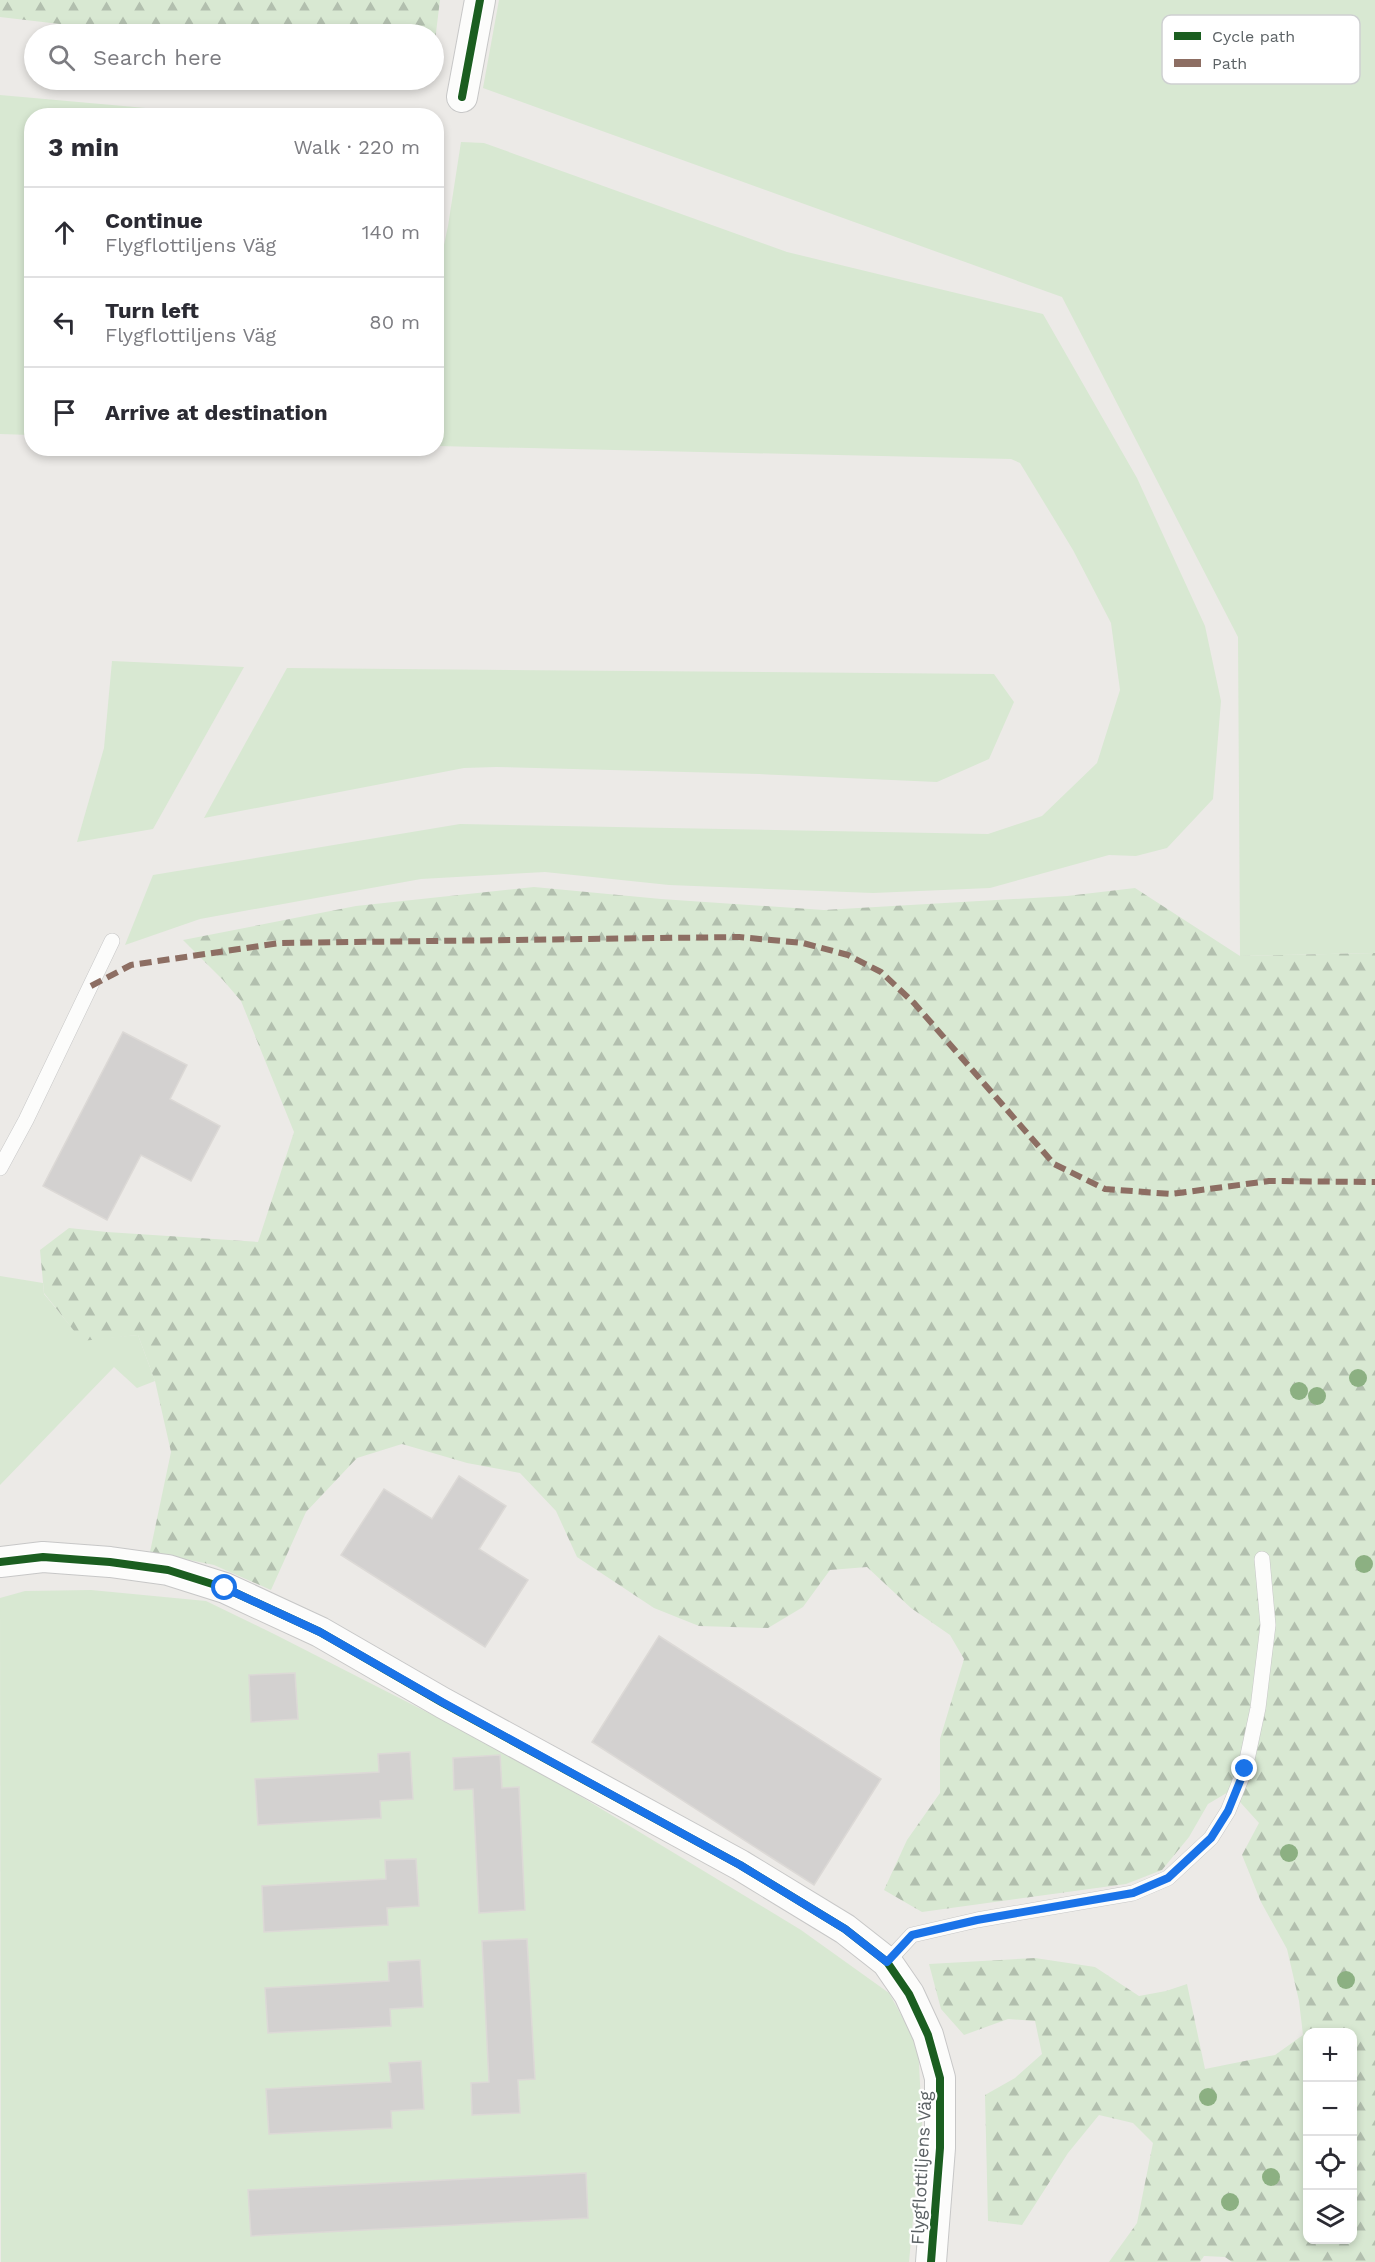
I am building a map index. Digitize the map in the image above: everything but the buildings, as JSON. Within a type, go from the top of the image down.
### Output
[{"type":"street","points":[[462,97],[480,0]]},
{"type":"street","name":"Flygflottiljens Väg","points":[[0,1562],[43,1557],[110,1562],[168,1570],[225,1588],[320,1632],[442,1702],[740,1865],[845,1929],[887,1962],[909,1994],[928,2035],[940,2078],[940,2148],[931,2262]]},
{"type":"lane","points":[[0,1167],[26,1120],[112,941]]},
{"type":"lane","points":[[887,1962],[912,1935],[977,1920],[1133,1893],[1168,1878],[1211,1838],[1228,1811],[1245,1769],[1258,1708],[1268,1625],[1262,1559]]},
{"type":"green space","points":[[0,0],[440,0],[437,24],[60,24],[0,17]]},
{"type":"green space","points":[[499,0],[1375,0],[1375,953],[1240,956],[1238,637],[1062,297],[483,88]]},
{"type":"green space","points":[[0,95],[146,108],[24,108],[24,435],[0,434]]},
{"type":"green space","points":[[461,142],[484,143],[787,252],[1043,314],[1137,478],[1205,626],[1221,701],[1213,799],[1167,848],[1136,856],[1109,855],[990,888],[873,893],[669,885],[545,872],[421,879],[200,919],[125,945],[153,875],[460,824],[988,834],[1042,816],[1097,763],[1120,690],[1111,623],[1073,550],[1020,463],[1011,459],[444,446],[444,245]]},
{"type":"green space","points":[[112,661],[244,667],[153,829],[77,842],[104,748]]},
{"type":"green space","points":[[287,668],[994,674],[1014,702],[989,759],[937,782],[759,774],[464,768],[204,818]]},
{"type":"green space","points":[[534,887],[661,899],[824,910],[1067,896],[1135,888],[1240,956],[1375,953],[1375,2262],[1232,2262],[1225,2257],[1204,2256],[1200,2262],[1109,2262],[1137,2223],[1153,2143],[1133,2123],[1099,2115],[1068,2153],[1022,2225],[988,2221],[985,2095],[1015,2078],[1042,2054],[1035,2021],[1008,2019],[964,2035],[941,2009],[929,1964],[1035,1958],[1095,1967],[1139,1996],[1187,1984],[1205,2069],[1275,2055],[1303,2035],[1299,2001],[1287,1949],[1261,1902],[1242,1855],[1259,1823],[1230,1791],[1208,1804],[1189,1837],[1162,1870],[1126,1884],[922,1912],[884,1890],[907,1840],[940,1793],[940,1739],[964,1659],[950,1635],[911,1608],[867,1567],[830,1570],[803,1607],[768,1628],[699,1626],[654,1608],[577,1557],[556,1511],[520,1473],[467,1463],[402,1444],[357,1458],[306,1512],[271,1590],[214,1565],[150,1552],[171,1452],[155,1381],[138,1335],[82,1341],[44,1293],[40,1250],[69,1228],[258,1242],[294,1132],[241,1001],[183,940],[356,906]]},
{"type":"green space","points":[[0,1276],[43,1283],[44,1294],[82,1340],[138,1335],[155,1381],[137,1388],[114,1367],[0,1485]]},
{"type":"green space","points":[[91,1590],[206,1601],[274,1634],[519,1759],[801,1930],[889,1993],[918,2045],[922,2122],[909,2262],[1,2262],[0,1598],[25,1591]]},
{"type":"marked path","points":[[91,986],[131,965],[280,943],[739,937],[803,943],[848,955],[881,972],[914,1003],[1054,1164],[1105,1189],[1171,1194],[1269,1181],[1375,1182]]},
{"type":"cycle path","points":[[462,97],[480,0]]},
{"type":"cycle path","points":[[0,1562],[43,1557],[110,1562],[168,1570],[225,1588],[320,1632],[443,1703],[740,1865],[845,1929],[887,1962],[909,1994],[928,2035],[940,2078],[940,2148],[931,2262]]},
{"type":"route","points":[[225,1588],[320,1632],[442,1702],[740,1865],[845,1929],[887,1962],[912,1935],[977,1920],[1133,1893],[1168,1878],[1211,1838],[1228,1811],[1245,1769]]}]
